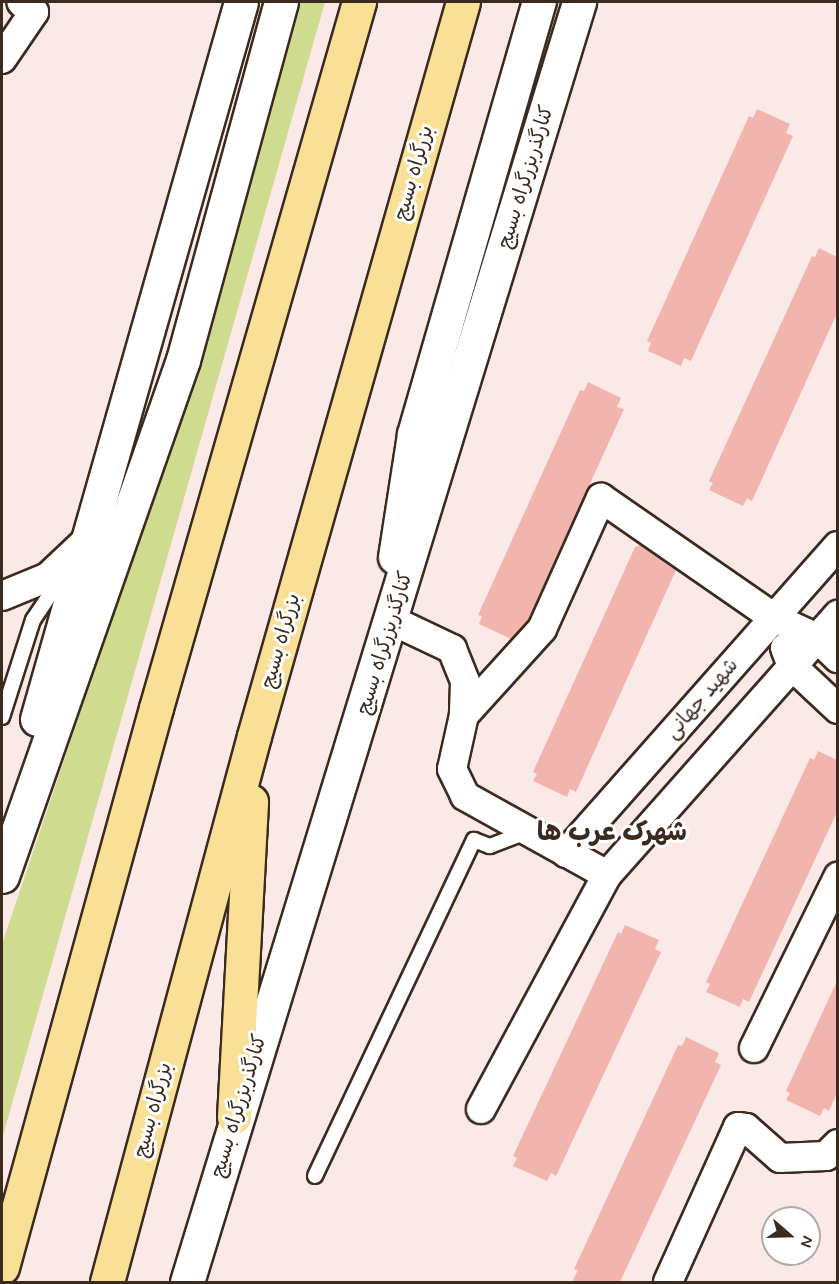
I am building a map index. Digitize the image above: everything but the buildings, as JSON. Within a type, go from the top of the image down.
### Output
[{"type":"highway","points":[[2,1267],[156,708],[359,2]]},
{"type":"highway","name":"بزرگراه بسیج","points":[[106,1282],[254,736],[463,2]]},
{"type":"highway","points":[[234,1117],[254,736]]},
{"type":"main road","points":[[2,851],[84,543],[241,2]]},
{"type":"main road","points":[[2,876],[183,360],[281,2]]},
{"type":"main road","name":"کنارگذربزرگراه بسیج","points":[[187,1282],[234,1117],[327,834],[579,2]]},
{"type":"main road","points":[[391,620],[398,524],[414,434],[536,14]]},
{"type":"street","points":[[2,59],[28,7]]},
{"type":"street","points":[[464,715],[542,629],[601,498],[774,618],[817,638],[837,657]]},
{"type":"street","points":[[2,596],[48,577],[84,543]]},
{"type":"street","name":"شهید جهانی","points":[[566,854],[837,546]]},
{"type":"street","points":[[481,1109],[607,875],[837,615]]},
{"type":"street","points":[[774,618],[792,666],[837,709]]},
{"type":"street","points":[[391,620],[452,649],[465,681],[464,715],[452,769],[465,796],[526,832],[607,875]]},
{"type":"street","points":[[754,1048],[837,877]]},
{"type":"street","points":[[668,1282],[738,1128],[746,1128],[780,1158],[791,1160],[826,1156],[837,1144]]},
{"type":"lane","points":[[2,717],[33,620],[84,543]]},
{"type":"lane","points":[[315,1176],[474,840],[490,846],[526,832]]},
{"type":"green space","points":[[300,2],[325,2],[2,1139],[2,944],[176,428]]},
{"type":"district","name":"شهرک عرب ها","points":[[612,834]]}]
